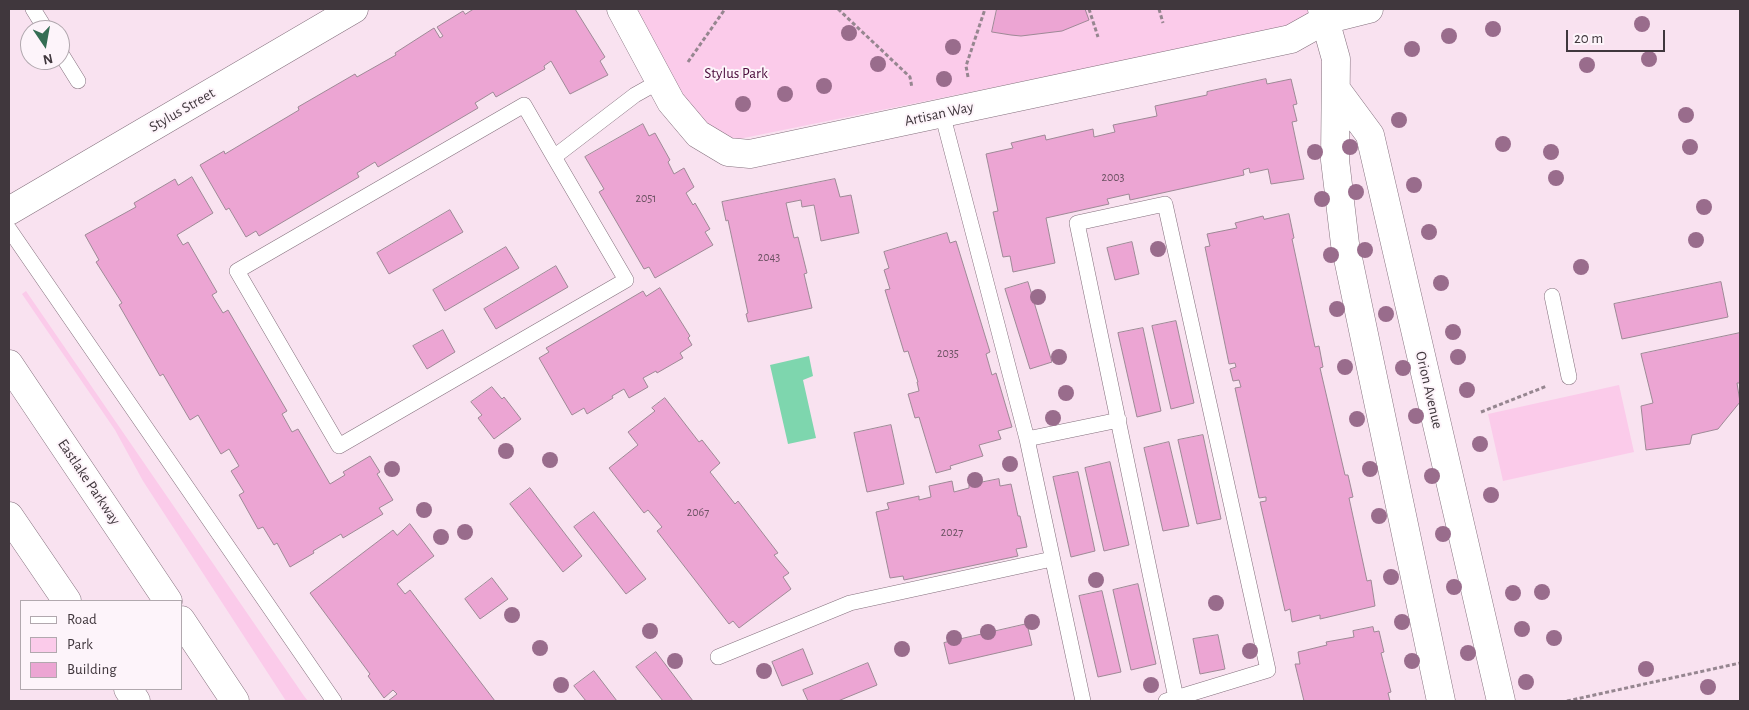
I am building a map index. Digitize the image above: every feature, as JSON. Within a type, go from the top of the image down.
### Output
[{"type":"street","name":"Stylus Street","points":[[9,211],[354,9]]},
{"type":"street","name":"Artisan Way","points":[[621,9],[671,102],[698,134],[728,152],[750,154],[1291,39],[1324,14],[1369,9]]},
{"type":"street","points":[[1324,14],[1336,59],[1336,160],[1345,244],[1441,701]]},
{"type":"street","name":"Orion Avenue","points":[[1336,89],[1370,135],[1501,701]]},
{"type":"street","name":"Eastlake Parkway","points":[[9,364],[167,600]]},
{"type":"street","points":[[9,516],[67,600]]},
{"type":"street","points":[[182,621],[236,701]]},
{"type":"street","points":[[129,690],[136,701]]},
{"type":"lane","points":[[33,9],[40,20]]},
{"type":"lane","points":[[70,68],[78,81]]},
{"type":"lane","points":[[554,157],[635,95],[660,81]]},
{"type":"lane","points":[[524,105],[554,157],[626,280],[339,446],[237,271],[524,105]]},
{"type":"lane","points":[[931,115],[1027,439],[1083,701]]},
{"type":"lane","points":[[1165,204],[1268,670],[1171,700],[1119,420],[1077,223],[1165,204]]},
{"type":"lane","points":[[9,230],[334,701]]},
{"type":"lane","points":[[1552,296],[1569,377]]},
{"type":"lane","points":[[1027,439],[1119,420]]},
{"type":"lane","points":[[718,657],[850,603],[1052,559]]},
{"type":"path","points":[[688,62],[725,9]]},
{"type":"path","points":[[838,9],[910,77],[931,115]]},
{"type":"path","points":[[975,106],[966,66],[985,9]]},
{"type":"path","points":[[1089,9],[1098,37]]},
{"type":"path","points":[[1159,9],[1162,23]]},
{"type":"path","points":[[1481,412],[1569,377]]},
{"type":"path","points":[[1567,701],[1740,663]]},
{"type":"green space","name":"Stylus Park","points":[[621,9],[1322,9],[1325,20],[724,142],[695,127]]},
{"type":"green space","points":[[26,291],[308,701],[286,701],[143,481],[115,430],[22,294]]},
{"type":"green space","points":[[1619,385],[1634,452],[1503,481],[1488,414]]},
{"type":"shaded area","points":[[809,356],[813,376],[803,380],[816,438],[788,444],[770,365]]},
{"type":"building","points":[[474,9],[575,9],[605,57],[600,61],[608,75],[570,94],[551,61],[544,66],[545,69],[496,97],[493,92],[475,103],[478,108],[378,167],[375,162],[357,173],[359,177],[259,236],[256,231],[246,237],[229,208],[226,210],[200,165],[224,151],[225,154],[299,110],[298,107],[355,74],[357,77],[396,55],[395,53],[434,28],[440,38],[443,36],[437,27],[463,11],[465,14]]},
{"type":"building","points":[[997,9],[1085,9],[1089,20],[1062,31],[1021,36],[1011,35],[992,32]]},
{"type":"building","points":[[1266,79],[1267,84],[1291,79],[1297,104],[1293,105],[1297,121],[1292,122],[1304,179],[1271,184],[1268,169],[1250,173],[1249,168],[1243,170],[1244,175],[1130,200],[1129,194],[1107,199],[1109,204],[1046,218],[1055,263],[1013,272],[1010,256],[1003,257],[993,212],[998,211],[986,154],[1013,148],[1011,143],[1045,135],[1046,140],[1093,129],[1094,137],[1115,132],[1113,125],[1157,116],[1155,106],[1207,95],[1207,92]]},
{"type":"building","points":[[643,124],[649,136],[655,133],[670,160],[668,162],[674,174],[684,168],[694,187],[686,193],[693,205],[695,203],[710,229],[705,232],[713,245],[655,278],[649,267],[644,269],[599,192],[604,189],[585,157]]},
{"type":"building","points":[[192,177],[213,213],[177,235],[183,245],[188,242],[217,292],[212,295],[223,313],[228,310],[287,411],[282,414],[292,432],[298,429],[330,484],[345,475],[343,472],[370,456],[380,472],[377,474],[393,500],[379,508],[383,514],[343,538],[341,534],[290,567],[277,543],[274,545],[263,527],[258,529],[239,495],[244,492],[231,471],[239,466],[229,449],[221,454],[198,415],[190,420],[163,374],[160,376],[119,305],[122,303],[96,262],[99,260],[85,235],[136,207],[134,203],[175,179],[178,185]]},
{"type":"building","points":[[835,179],[840,197],[851,195],[859,233],[821,241],[814,205],[802,207],[801,200],[786,203],[794,238],[798,237],[807,273],[804,274],[812,308],[748,322],[746,314],[748,313],[728,220],[726,221],[722,202]]},
{"type":"building","points":[[450,210],[463,232],[389,274],[377,253]]},
{"type":"building","points":[[1289,214],[1294,238],[1292,239],[1315,347],[1319,346],[1323,367],[1320,368],[1345,475],[1348,475],[1353,497],[1349,498],[1367,581],[1371,580],[1375,606],[1320,619],[1320,615],[1292,622],[1290,609],[1285,611],[1260,502],[1266,501],[1266,497],[1259,498],[1235,388],[1241,387],[1239,380],[1233,381],[1230,369],[1236,367],[1235,363],[1229,364],[1205,247],[1210,246],[1207,234],[1237,228],[1235,223],[1263,216],[1264,219]]},
{"type":"building","points":[[947,233],[950,243],[956,241],[990,352],[986,354],[992,375],[996,373],[1012,427],[998,431],[1001,439],[979,445],[983,456],[950,466],[951,469],[936,473],[919,417],[915,418],[908,394],[919,391],[918,382],[908,351],[904,352],[885,290],[890,289],[884,270],[889,268],[884,252]]},
{"type":"building","points":[[1132,242],[1139,274],[1115,280],[1107,248]]},
{"type":"building","points":[[506,247],[519,268],[445,311],[433,290]]},
{"type":"building","points":[[556,266],[568,287],[496,329],[484,309]]},
{"type":"building","points":[[1028,282],[1052,362],[1030,369],[1005,289]]},
{"type":"building","points":[[1721,282],[1728,317],[1622,339],[1614,304]]},
{"type":"building","points":[[660,288],[690,336],[688,338],[692,345],[680,353],[683,358],[657,373],[656,371],[643,378],[648,387],[629,398],[624,389],[587,414],[584,408],[572,415],[539,358],[549,352],[546,348],[643,291],[646,296]]},
{"type":"building","points":[[1176,321],[1194,403],[1171,409],[1152,326]]},
{"type":"building","points":[[1143,328],[1161,411],[1137,417],[1118,333]]},
{"type":"building","points":[[443,330],[455,352],[427,369],[413,346]]},
{"type":"building","points":[[1740,333],[1740,383],[1737,383],[1740,402],[1718,429],[1692,435],[1690,444],[1646,450],[1641,406],[1653,403],[1641,354]]},
{"type":"building","points":[[492,387],[502,399],[504,397],[521,419],[494,439],[478,418],[482,415],[471,402]]},
{"type":"building","points":[[665,398],[699,442],[702,440],[720,463],[710,472],[735,504],[738,501],[778,553],[774,555],[789,573],[783,577],[791,589],[739,628],[733,621],[729,624],[657,531],[662,527],[648,510],[644,513],[609,468],[638,445],[628,432],[655,411],[652,408]]},
{"type":"building","points":[[891,425],[904,484],[867,492],[854,433]]},
{"type":"building","points":[[1203,435],[1221,519],[1197,524],[1178,440]]},
{"type":"building","points":[[1169,442],[1189,526],[1163,531],[1144,448]]},
{"type":"building","points":[[1110,462],[1129,545],[1104,551],[1085,468]]},
{"type":"building","points":[[1078,472],[1095,551],[1071,557],[1053,477]]},
{"type":"building","points":[[999,479],[1000,486],[1011,484],[1018,516],[1020,516],[1027,547],[1016,549],[1018,556],[904,580],[903,576],[890,578],[876,512],[889,509],[887,503],[919,496],[919,500],[931,497],[929,486],[952,481],[954,492],[969,488],[969,485]]},
{"type":"building","points":[[530,488],[582,556],[563,572],[510,504]]},
{"type":"building","points":[[594,512],[646,579],[626,594],[574,527]]},
{"type":"building","points":[[410,524],[434,556],[397,584],[405,594],[410,590],[495,701],[388,701],[397,694],[393,690],[384,698],[368,676],[370,674],[310,593],[393,530],[397,535]]},
{"type":"building","points":[[492,578],[508,599],[480,619],[465,599]]},
{"type":"building","points":[[1138,584],[1156,664],[1131,670],[1113,590]]},
{"type":"building","points":[[1102,591],[1121,672],[1098,677],[1079,596]]},
{"type":"building","points":[[1027,624],[1032,645],[949,664],[944,643]]},
{"type":"building","points":[[1373,627],[1374,632],[1379,631],[1384,652],[1381,653],[1391,692],[1388,693],[1390,701],[1304,701],[1295,664],[1300,664],[1298,652],[1327,645],[1326,642],[1354,637],[1353,631]]},
{"type":"building","points":[[1218,635],[1225,669],[1200,674],[1193,639]]},
{"type":"building","points":[[803,649],[813,674],[782,686],[772,662]]},
{"type":"building","points":[[656,652],[693,701],[663,701],[636,667]]},
{"type":"building","points":[[868,663],[877,685],[838,701],[808,701],[803,690]]},
{"type":"building","points":[[594,671],[617,701],[586,701],[574,686]]}]
